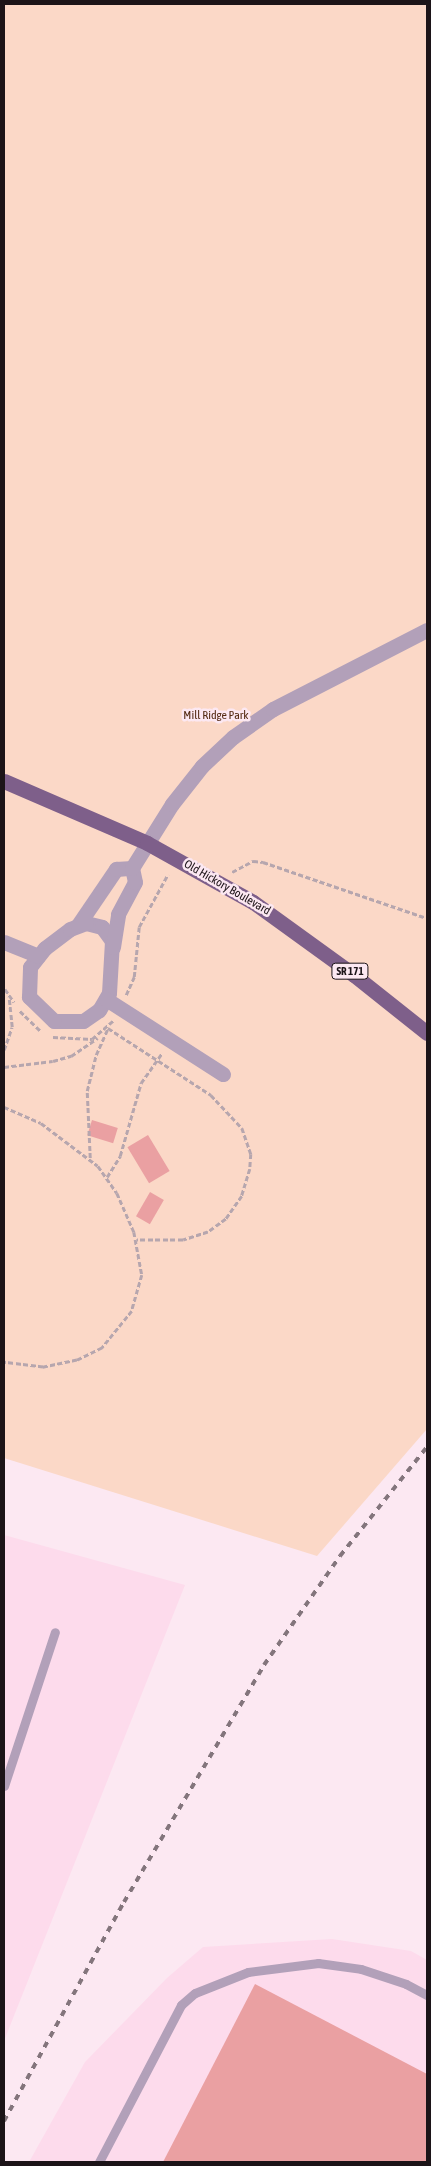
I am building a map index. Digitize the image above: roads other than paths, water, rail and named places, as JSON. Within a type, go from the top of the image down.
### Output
[{"type":"main road","name":"Old Hickory Boulevard","points":[[4,781],[147,843],[218,882],[293,929],[427,1033]]},
{"type":"street","points":[[132,868],[116,869],[78,925],[38,956],[30,967],[27,991],[32,1002],[48,1019],[62,1023],[83,1021],[106,999],[118,914],[135,882],[132,868],[186,785],[240,732],[301,693],[427,630]]},
{"type":"street","points":[[78,925],[102,927],[113,947]]},
{"type":"street","points":[[4,942],[38,956]]},
{"type":"street","points":[[106,999],[222,1074]]},
{"type":"lane","points":[[4,1786],[55,1632]]},
{"type":"lane","points":[[99,2162],[181,2005],[195,1993],[248,1972],[318,1963],[361,1969],[406,1984],[427,1995]]},
{"type":"railway","points":[[4,2121],[124,1902],[264,1665],[340,1556],[427,1447]]},
{"type":"park label","name":"Mill Ridge Park","points":[[216,716]]}]
